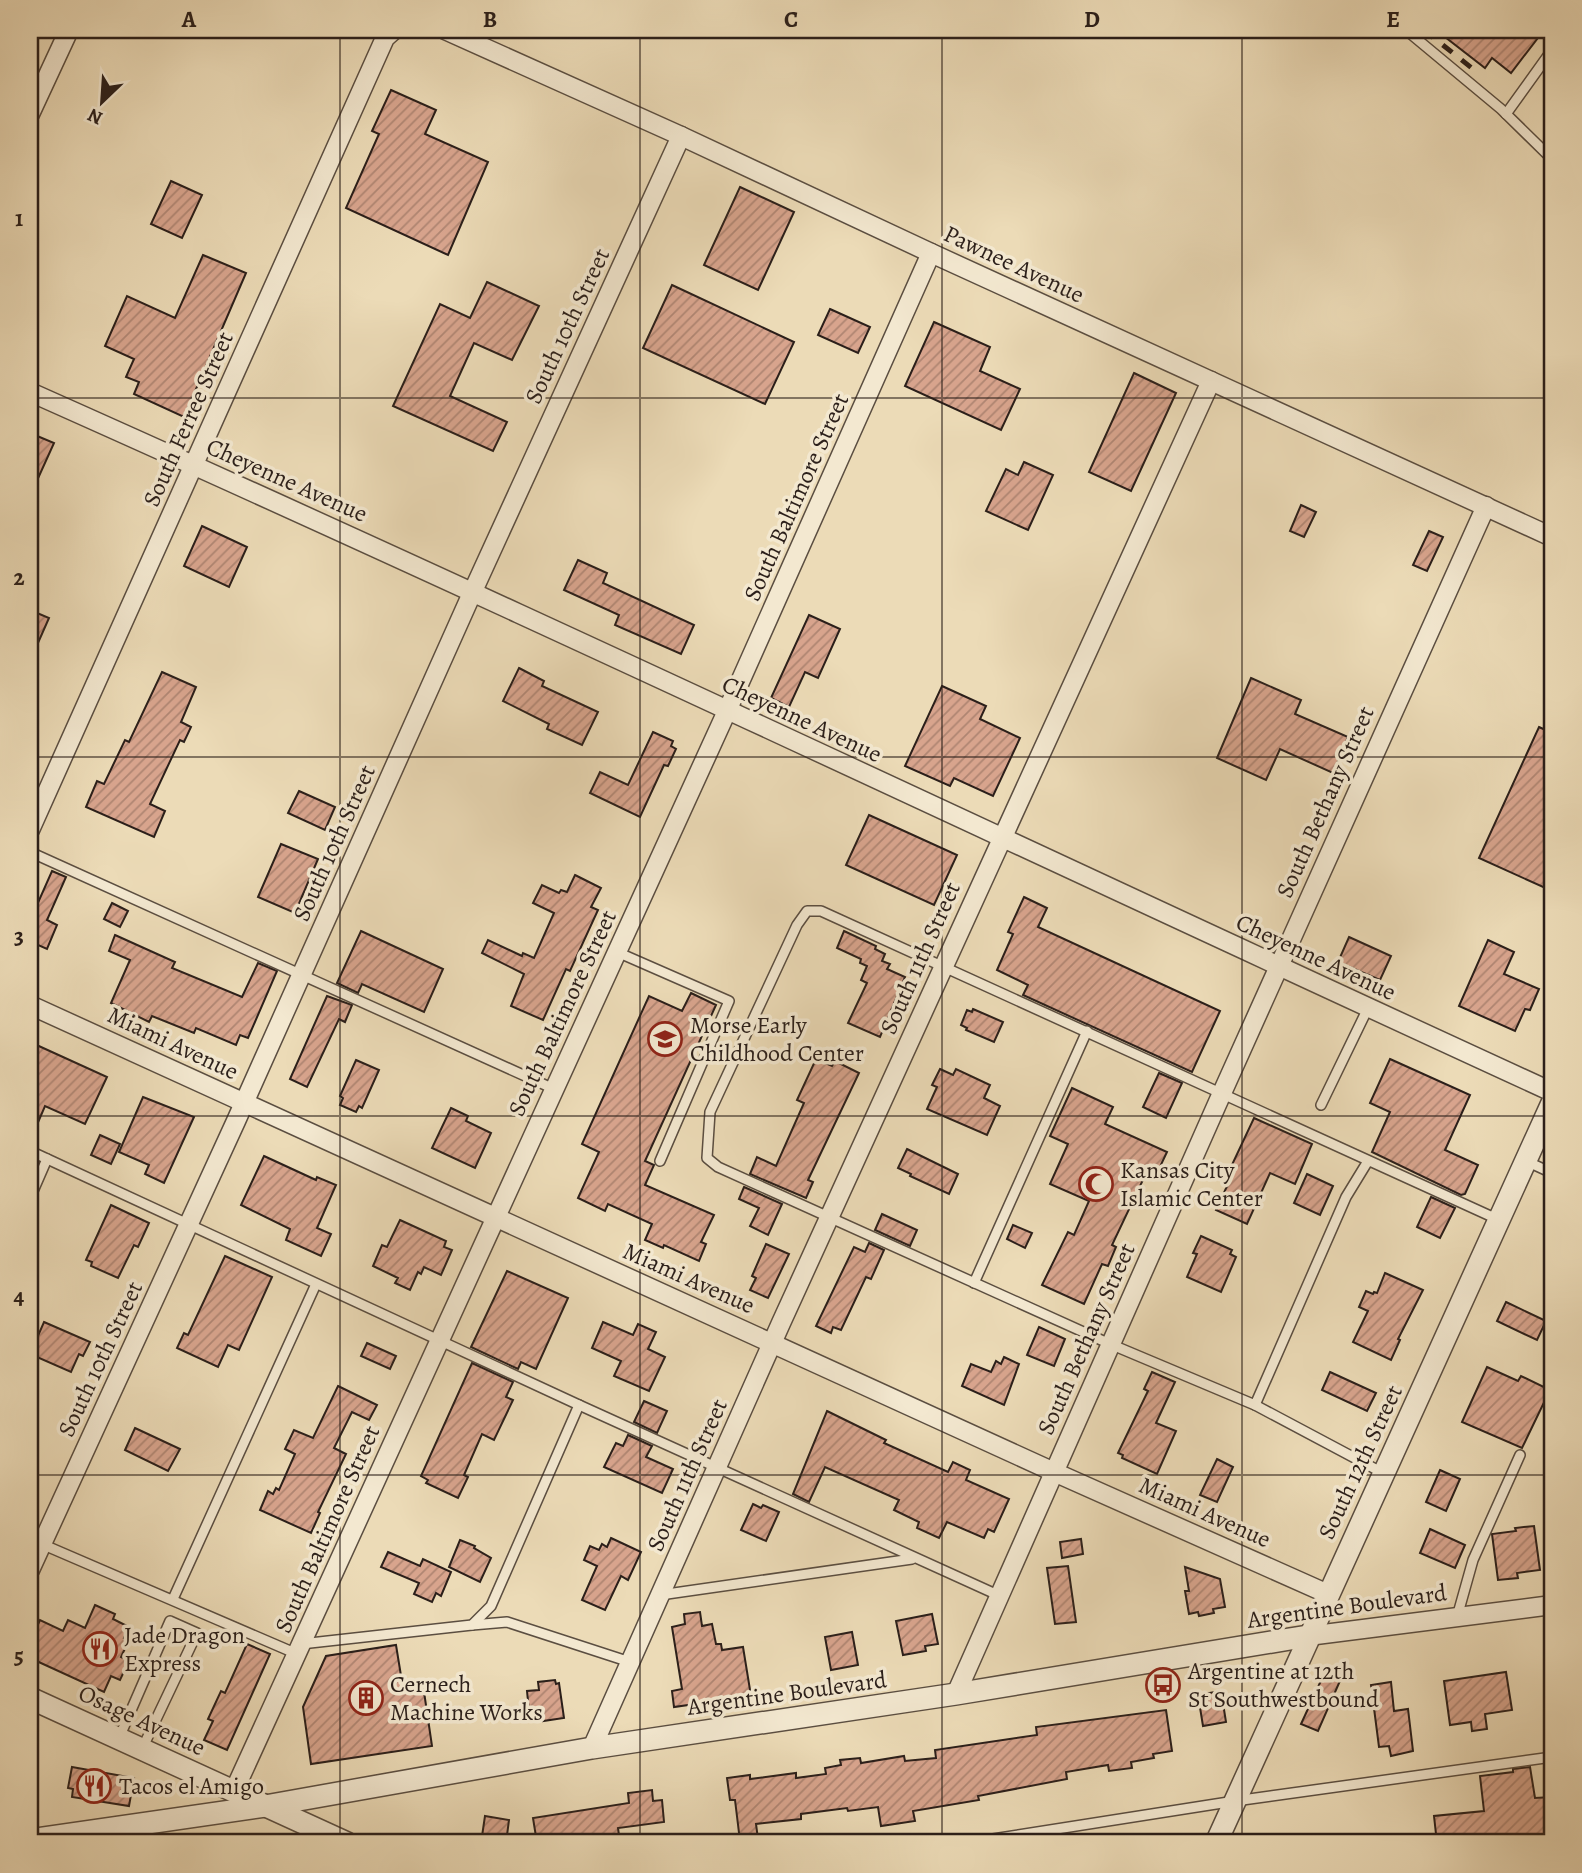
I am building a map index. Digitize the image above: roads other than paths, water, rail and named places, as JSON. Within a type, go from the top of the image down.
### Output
[{"type":"street","points":[[30,114],[69,30]]},
{"type":"street","name":"South Ferree Street","points":[[30,830],[385,38],[394,30]]},
{"type":"street","name":"Pawnee Avenue","points":[[451,32],[1552,537]]},
{"type":"street","name":"South 10th Street","points":[[30,1570],[36,1541],[188,1225],[681,136]]},
{"type":"street","name":"South Baltimore Street","points":[[234,1791],[727,711],[931,253]]},
{"type":"street","name":"South 11th Street","points":[[592,1748],[829,1217],[1211,381]]},
{"type":"street","name":"Cheyenne Avenue","points":[[30,392],[473,592],[1552,1091]]},
{"type":"street","name":"South Bethany Street","points":[[956,1694],[1486,506]]},
{"type":"street","name":"Miami Avenue","points":[[30,1005],[1054,1472],[1328,1594]]},
{"type":"street","name":"South 12th Street","points":[[1216,1843],[1552,1103]]},
{"type":"street","name":"Argentine Boulevard","points":[[39,1840],[265,1806],[592,1748],[956,1694],[1308,1636],[1552,1605]]},
{"type":"street","name":"Osage Avenue","points":[[30,1698],[347,1843]]},
{"type":"lane","points":[[1406,30],[1506,114],[1552,159]]},
{"type":"lane","points":[[1506,114],[1552,50]]},
{"type":"lane","points":[[30,852],[554,1089]]},
{"type":"lane","points":[[1384,1473],[1255,1405],[1110,1344],[718,1167],[707,1157],[710,1112],[797,925],[807,911],[821,911],[1499,1220]]},
{"type":"lane","points":[[617,952],[729,1001],[660,1161]]},
{"type":"lane","points":[[1321,1105],[1368,1008]]},
{"type":"lane","points":[[974,1283],[1087,1031]]},
{"type":"lane","points":[[30,1151],[717,1469],[1000,1596]]},
{"type":"lane","points":[[30,1198],[47,1159]]},
{"type":"lane","points":[[1255,1405],[1346,1198],[1368,1161]]},
{"type":"lane","points":[[1526,1161],[1552,1172]]},
{"type":"lane","points":[[173,1599],[316,1284]]},
{"type":"lane","points":[[472,1625],[491,1606],[579,1405]]},
{"type":"lane","points":[[1457,1617],[1473,1560],[1520,1455]]},
{"type":"lane","points":[[36,1541],[299,1649],[507,1622],[630,1662]]},
{"type":"lane","points":[[660,1595],[914,1559]]},
{"type":"lane","points":[[491,1606],[507,1622]]},
{"type":"lane","points":[[119,1738],[170,1621],[197,1633],[142,1749]]},
{"type":"lane","points":[[967,1843],[1235,1801],[1552,1757]]},
{"type":"railway","points":[[1424,30],[1473,69]]},
{"type":"place","name":"Morse Early Childhood Center","points":[[665,1039]]},
{"type":"place","name":"Kansas City Islamic Center","points":[[1096,1184]]},
{"type":"place","name":"Jade Dragon Express","points":[[100,1649]]},
{"type":"place","name":"Argentine at 12th St Southwestbound","points":[[1163,1685]]},
{"type":"place","name":"Cernech Machine Works","points":[[366,1698]]},
{"type":"place","name":"Tacos el Amigo","points":[[94,1786]]}]
